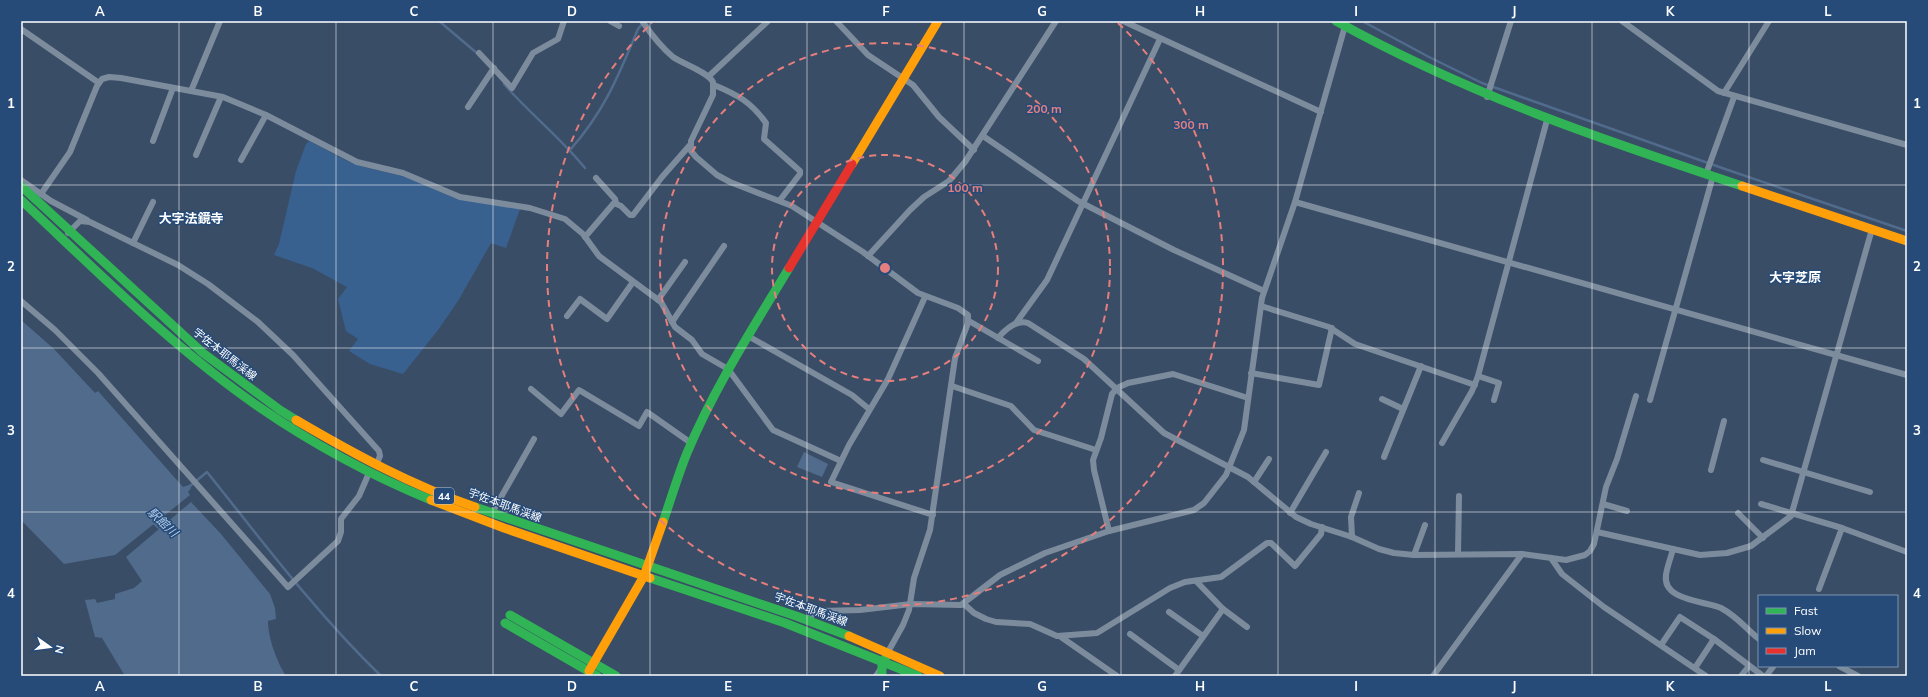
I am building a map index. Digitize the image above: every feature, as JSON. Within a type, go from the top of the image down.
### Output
[{"type":"main road","points":[[588,670],[644,576],[691,444],[728,369],[938,21]]},
{"type":"main road","points":[[1336,21],[1399,57],[1489,93],[1547,120],[1907,241]]},
{"type":"main road","name":"宇佐本耶馬渓線","points":[[21,186],[184,337],[231,375],[296,421],[376,465],[441,495],[648,567],[808,620],[918,676]]},
{"type":"main road","name":"宇佐本耶馬渓線","points":[[21,200],[176,343],[228,385],[298,434],[369,473],[404,490],[466,515],[825,637],[885,660],[940,676]]},
{"type":"main road","points":[[510,615],[597,676]]},
{"type":"main road","points":[[506,623],[588,670],[616,676]]},
{"type":"main road","points":[[882,676],[885,660]]},
{"type":"street","points":[[191,91],[220,21]]},
{"type":"street","points":[[479,53],[509,86],[513,87],[533,53],[558,39],[564,21]]},
{"type":"street","points":[[610,21],[619,26]]},
{"type":"street","points":[[596,178],[615,199],[616,203],[630,215],[633,215],[662,177],[690,145],[692,136],[712,95],[714,86],[709,76],[680,62],[668,52],[642,21]]},
{"type":"street","points":[[709,76],[768,21]]},
{"type":"street","points":[[836,21],[862,50],[913,85],[939,117],[974,150]]},
{"type":"street","points":[[868,256],[910,210],[953,177],[974,150],[1056,21]]},
{"type":"street","points":[[1123,21],[1321,112]]},
{"type":"street","points":[[1489,93],[1511,21]]},
{"type":"street","points":[[1622,21],[1711,87],[1724,93],[1907,145]]},
{"type":"street","points":[[1724,93],[1769,21]]},
{"type":"street","points":[[808,620],[814,613],[820,611],[860,610],[911,604],[954,606],[964,604],[1000,575],[1034,558],[1109,531],[1194,510],[1204,503],[1231,468],[1244,430],[1250,373],[1264,291],[1295,202],[1345,26]]},
{"type":"street","points":[[21,29],[98,83]]},
{"type":"street","points":[[998,338],[1016,323],[1047,280],[1160,39]]},
{"type":"street","points":[[468,107],[494,68]]},
{"type":"street","points":[[40,194],[62,164],[74,144],[98,83],[102,79],[109,77],[221,97],[266,115],[357,162],[403,173],[460,197],[530,208],[571,222],[585,237],[599,256],[663,304],[675,327],[692,340],[702,354],[728,369],[773,430],[842,460]]},
{"type":"street","points":[[714,86],[740,97],[749,103],[766,123],[764,139],[800,170],[800,174],[780,200]]},
{"type":"street","points":[[152,141],[173,88]]},
{"type":"street","points":[[196,155],[221,97]]},
{"type":"street","points":[[1650,400],[1710,175],[1711,161],[1734,97]]},
{"type":"street","points":[[241,160],[266,115]]},
{"type":"street","points":[[1442,443],[1475,385],[1478,376],[1547,120]]},
{"type":"street","points":[[983,136],[1083,204],[1174,250],[1264,291]]},
{"type":"street","points":[[690,145],[696,158],[716,175],[738,185],[780,200],[796,208],[868,256],[925,297],[963,310],[968,315],[969,321],[956,354],[933,515],[928,536],[914,578],[911,604],[903,625],[876,676]]},
{"type":"street","points":[[21,180],[40,194],[90,222],[178,265],[208,284],[273,335],[377,448],[380,456],[376,465]]},
{"type":"street","points":[[133,243],[153,202]]},
{"type":"street","points":[[1295,202],[1907,374]]},
{"type":"street","points":[[585,237],[612,204],[616,203]]},
{"type":"street","points":[[63,239],[80,221],[90,222]]},
{"type":"street","points":[[1597,532],[1700,555],[1723,554],[1748,547],[1764,538],[1790,518],[1838,355],[1872,229]]},
{"type":"street","points":[[672,322],[724,246]]},
{"type":"street","points":[[658,300],[685,262]]},
{"type":"street","points":[[567,316],[580,299],[607,319],[633,282]]},
{"type":"street","points":[[925,297],[888,380],[869,409],[831,482],[933,515]]},
{"type":"street","points":[[21,301],[55,330],[98,373],[239,530],[288,587],[338,541],[341,532],[341,519],[359,496],[369,473]]},
{"type":"street","points":[[1261,306],[1332,328],[1355,344],[1475,385]]},
{"type":"street","points":[[969,321],[1038,361]]},
{"type":"street","points":[[1016,323],[1023,321],[1028,322],[1084,359],[1167,436],[1231,468],[1254,482],[1290,513],[1304,521],[1352,536],[1384,551],[1414,555],[1522,554],[1566,560],[1585,555],[1592,548],[1597,532],[1606,487],[1617,459],[1636,396]]},
{"type":"street","points":[[1250,373],[1319,385],[1332,328]]},
{"type":"street","points":[[748,336],[852,395],[869,409]]},
{"type":"street","points":[[1384,457],[1421,366]]},
{"type":"street","points":[[1109,531],[1093,466],[1096,450],[1103,433],[1112,394],[1117,388],[1132,381],[1173,374],[1248,398]]},
{"type":"street","points":[[1478,376],[1498,383],[1494,400]]},
{"type":"street","points":[[952,386],[1011,406],[1034,430],[1096,450]]},
{"type":"street","points":[[531,389],[561,414],[579,390],[639,426],[647,412],[691,444]]},
{"type":"street","points":[[1382,399],[1403,409]]},
{"type":"street","points":[[1711,470],[1724,421]]},
{"type":"street","points":[[492,513],[534,439]]},
{"type":"street","points":[[1290,513],[1326,452]]},
{"type":"street","points":[[1254,482],[1269,459]]},
{"type":"street","points":[[1763,460],[1804,471],[1870,492]]},
{"type":"street","points":[[1352,536],[1351,517],[1359,493]]},
{"type":"street","points":[[1458,554],[1459,496]]},
{"type":"street","points":[[1603,504],[1627,511]]},
{"type":"street","points":[[1761,504],[1842,528],[1907,552]]},
{"type":"street","points":[[1738,513],[1764,538]]},
{"type":"street","points":[[1414,555],[1425,525]]},
{"type":"street","points":[[1061,637],[1101,631],[1170,588],[1196,581],[1221,577],[1268,543],[1295,566],[1321,534],[1322,527]]},
{"type":"street","points":[[1819,589],[1842,528]]},
{"type":"street","points":[[1673,549],[1666,576],[1666,582],[1672,592],[1680,597],[1720,608],[1742,622],[1758,638]]},
{"type":"street","points":[[1433,676],[1522,554]]},
{"type":"street","points":[[1551,558],[1562,574],[1627,624],[1706,676]]},
{"type":"street","points":[[1196,581],[1223,609],[1247,627]]},
{"type":"street","points":[[964,604],[974,613],[986,619],[996,622],[1030,624],[1061,637],[1117,676]]},
{"type":"street","points":[[1175,676],[1223,609]]},
{"type":"street","points":[[1169,612],[1203,636]]},
{"type":"street","points":[[1661,645],[1680,617],[1714,639],[1763,676]]},
{"type":"street","points":[[1130,634],[1179,670]]},
{"type":"street","points":[[1695,668],[1714,639]]},
{"type":"street","points":[[1741,676],[1749,666]]},
{"type":"street","points":[[1766,676],[1773,667]]},
{"type":"street","points":[[1841,667],[1858,676]]},
{"type":"shaded area","points":[[309,141],[347,161],[360,166],[410,178],[454,198],[520,209],[506,248],[491,243],[458,301],[438,330],[403,374],[370,364],[349,351],[358,339],[346,331],[338,299],[347,287],[312,268],[274,255],[279,244],[296,171],[306,144]]},
{"type":"shaded area","points":[[21,320],[54,349],[95,393],[98,391],[183,487],[189,485],[191,488],[188,492],[190,495],[115,555],[64,564],[21,520]]},
{"type":"shaded area","points":[[804,452],[828,464],[822,477],[797,467]]},
{"type":"shaded area","points":[[191,502],[221,534],[270,594],[275,608],[276,619],[268,621],[268,628],[276,657],[286,676],[125,676],[102,638],[95,637],[85,600],[95,599],[97,603],[115,599],[115,594],[134,588],[142,581],[126,557]]},
{"type":"waterway","points":[[439,21],[478,54]]},
{"type":"waterway","points":[[1362,21],[1429,57],[1482,83],[1725,169],[1907,231]]},
{"type":"waterway","points":[[570,150],[592,122],[610,92],[638,29],[643,23]]},
{"type":"waterway","points":[[504,84],[585,168]]},
{"type":"waterway","points":[[190,486],[207,472],[313,603],[357,652],[381,676]]},
{"type":"waterway","name":"駅館川","points":[[145,507],[178,538]]},
{"type":"traffic: fast","points":[[1336,21],[1385,47],[1485,93],[1637,151],[1742,186]]},
{"type":"traffic: fast","points":[[21,186],[203,353],[280,410],[296,420]]},
{"type":"traffic: fast","points":[[21,200],[136,308],[227,384],[279,421],[342,458],[431,500]]},
{"type":"traffic: fast","points":[[663,522],[687,453],[709,405],[789,268]]},
{"type":"traffic: fast","points":[[475,507],[796,616],[849,636]]},
{"type":"traffic: fast","points":[[650,578],[785,623],[918,676]]},
{"type":"traffic: fast","points":[[510,615],[616,676]]},
{"type":"traffic: fast","points":[[505,623],[597,676]]},
{"type":"traffic: fast","points":[[882,676],[882,665],[887,655]]},
{"type":"traffic: slow","points":[[852,164],[938,21]]},
{"type":"traffic: slow","points":[[1742,186],[1907,241]]},
{"type":"traffic: slow","points":[[296,420],[383,468],[428,489],[475,507]]},
{"type":"traffic: slow","points":[[431,500],[504,528],[650,578]]},
{"type":"traffic: slow","points":[[589,671],[644,576],[663,522]]},
{"type":"traffic: slow","points":[[849,636],[940,676]]},
{"type":"traffic: jam","points":[[789,268],[852,164]]},
{"type":"district","name":"大字法鏡寺","points":[[191,218]]},
{"type":"district","name":"大字芝原","points":[[1795,277]]}]
